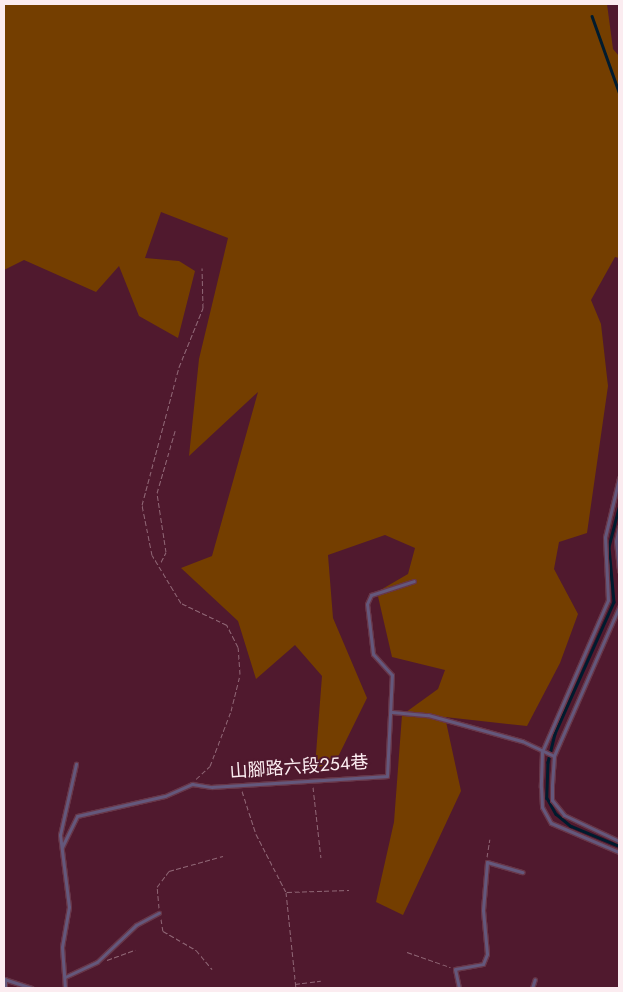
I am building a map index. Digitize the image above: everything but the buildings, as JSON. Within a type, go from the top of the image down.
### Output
[{"type":"lane","points":[[619,478],[605,537],[608,600],[542,752],[542,807],[551,823],[619,852]]},
{"type":"lane","points":[[619,527],[616,541],[619,571]]},
{"type":"lane","name":"山腳路六段254巷","points":[[62,847],[77,816],[165,796],[192,784],[242,785],[312,779],[387,776],[392,712],[392,676],[373,654],[367,604],[376,592],[414,581]]},
{"type":"lane","points":[[619,606],[554,756],[552,800],[578,824],[619,841]]},
{"type":"lane","points":[[392,712],[428,715],[522,741],[554,756]]},
{"type":"lane","points":[[65,988],[62,947],[69,907],[60,835],[76,764]]},
{"type":"lane","points":[[459,988],[455,969],[483,964],[487,954],[483,910],[487,862],[523,872]]},
{"type":"lane","points":[[65,977],[97,962],[136,925],[160,913]]},
{"type":"lane","points":[[5,988],[4,979],[32,988]]},
{"type":"lane","points":[[532,988],[535,979]]},
{"type":"path","points":[[192,784],[210,766],[231,711],[240,674],[238,647],[227,625],[181,603],[160,562],[152,555],[142,505],[179,367],[203,308],[202,268]]},
{"type":"path","points":[[160,562],[166,552],[157,493],[175,431]]},
{"type":"path","points":[[312,779],[321,858]]},
{"type":"path","points":[[242,785],[256,834],[286,892],[293,924],[289,946],[296,988]]},
{"type":"path","points":[[487,862],[490,839]]},
{"type":"path","points":[[212,970],[196,950],[163,931],[157,887],[169,871],[223,856]]},
{"type":"path","points":[[286,892],[348,890]]},
{"type":"path","points":[[97,962],[135,950]]},
{"type":"path","points":[[407,952],[455,969]]},
{"type":"path","points":[[295,984],[321,981]]},
{"type":"shaded area","points":[[4,4],[607,4],[613,49],[619,56],[619,258],[615,257],[591,300],[601,324],[608,386],[587,533],[559,542],[554,569],[578,614],[560,663],[527,726],[445,717],[461,791],[403,915],[376,902],[394,822],[402,715],[438,689],[445,670],[392,657],[377,592],[408,574],[415,548],[385,535],[328,555],[333,618],[367,698],[334,765],[315,767],[322,676],[295,645],[256,679],[238,621],[181,568],[212,556],[258,392],[189,456],[199,359],[228,238],[161,212],[145,258],[179,261],[195,271],[178,338],[139,316],[119,266],[96,292],[24,260],[4,270]]},
{"type":"waterway","points":[[592,16],[619,92]]},
{"type":"waterway","points":[[619,508],[609,547],[614,602],[555,734],[548,762],[547,798],[556,814],[571,826],[619,846]]}]
